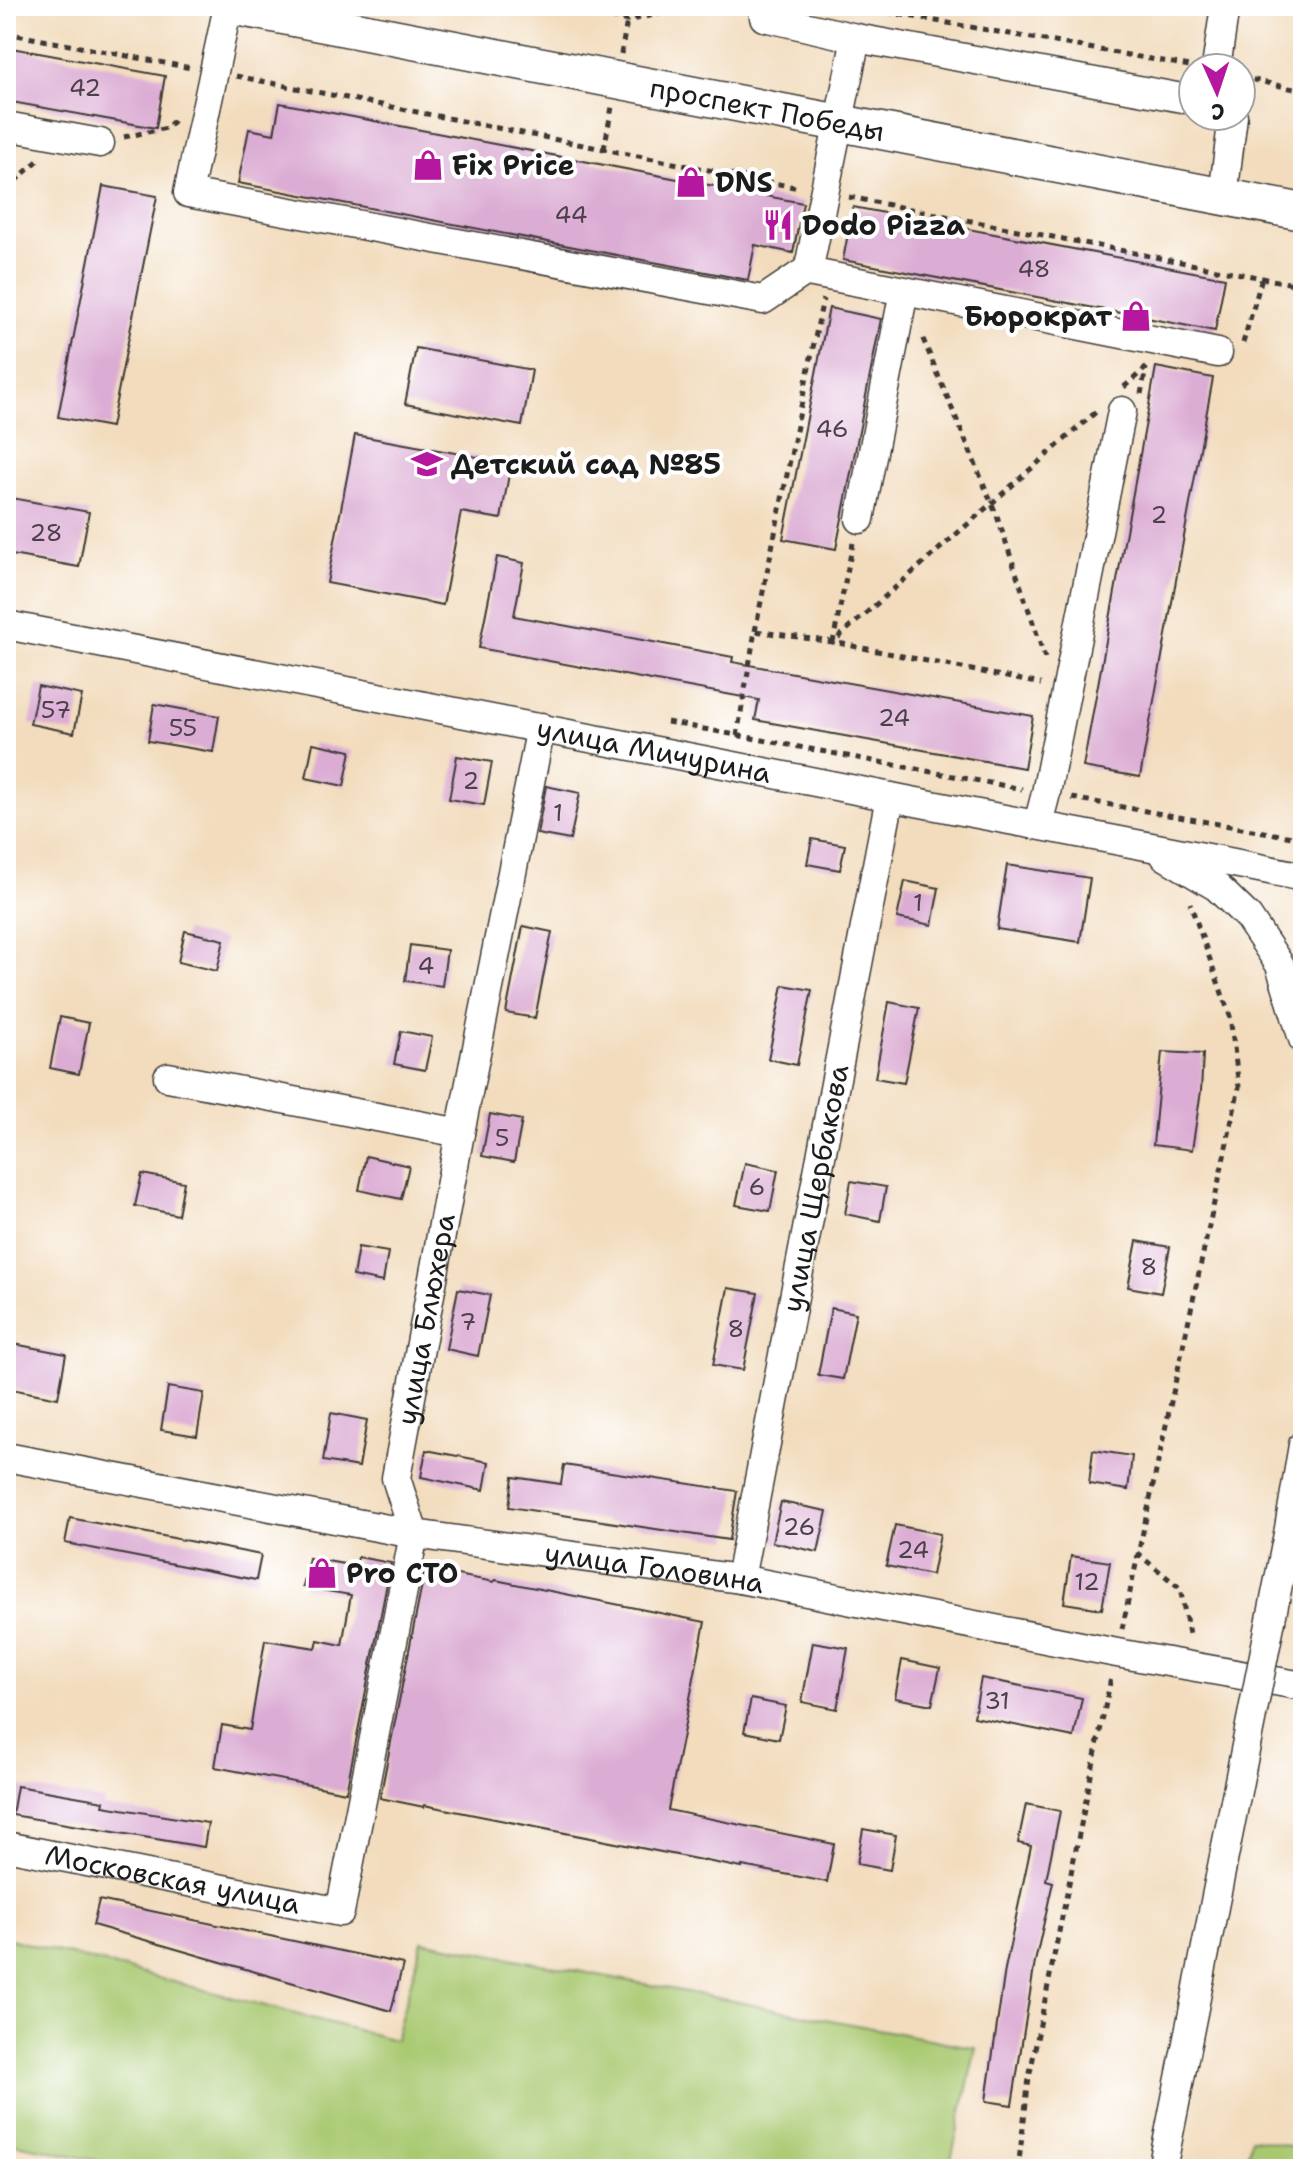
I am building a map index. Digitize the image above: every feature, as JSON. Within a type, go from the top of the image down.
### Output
[{"type":"main road","name":"проспект Победы","points":[[230,6],[1303,212]]},
{"type":"street","points":[[230,6],[212,71],[188,193],[763,300],[818,272],[1173,344],[1229,351]]},
{"type":"street","points":[[764,6],[764,17],[856,38],[1177,97]]},
{"type":"street","points":[[1218,52],[1225,6]]},
{"type":"street","points":[[818,272],[823,192],[856,38]]},
{"type":"street","points":[[6,126],[100,143]]},
{"type":"street","points":[[1223,196],[1231,132]]},
{"type":"street","points":[[860,519],[904,291]]},
{"type":"street","points":[[1038,824],[1061,719],[1114,403]]},
{"type":"street","name":"улица Мичурина","points":[[6,625],[1303,877]]},
{"type":"street","name":"улица Блюхера","points":[[340,1912],[414,1534],[396,1478],[460,1133],[541,727]]},
{"type":"street","name":"улица Щербакова","points":[[740,1579],[890,797]]},
{"type":"street","points":[[1135,842],[1182,865],[1217,887],[1248,917],[1280,965],[1303,1039]]},
{"type":"street","points":[[168,1077],[460,1133]]},
{"type":"street","points":[[1162,2169],[1303,1445]]},
{"type":"street","name":"улица Головина","points":[[6,1457],[414,1534],[740,1579],[1303,1686]]},
{"type":"street","name":"Московская улица","points":[[6,1846],[340,1912]]},
{"type":"path","points":[[564,6],[627,21],[695,6]]},
{"type":"path","points":[[852,6],[1177,64]]},
{"type":"path","points":[[6,33],[1299,285],[1303,249]]},
{"type":"path","points":[[1257,81],[1303,91]]},
{"type":"path","points":[[6,189],[43,157]]},
{"type":"path","points":[[737,736],[818,272]]},
{"type":"path","points":[[1229,351],[1262,278]]},
{"type":"path","points":[[921,334],[992,503],[1046,661]]},
{"type":"path","points":[[833,642],[992,503],[1114,403],[1173,344]]},
{"type":"path","points":[[755,631],[833,642],[1054,687],[1061,719]]},
{"type":"path","points":[[1076,787],[1078,799]]},
{"type":"path","points":[[1018,2169],[1029,2078],[1137,1553],[1239,1087],[1230,1016],[1188,899]]},
{"type":"path","points":[[1137,1553],[1180,1588],[1195,1666]]},
{"type":"green space","points":[[6,1938],[395,2040],[422,1941],[976,2048],[949,2169],[140,2169],[6,2142]]},
{"type":"green space","points":[[1251,2138],[1303,2149],[1303,2169],[1245,2169]]},
{"type":"building","points":[[6,47],[165,76],[156,128],[6,101]]},
{"type":"building","points":[[280,103],[803,203],[793,253],[755,245],[748,280],[238,183],[249,129],[274,134]]},
{"type":"building","points":[[103,186],[157,196],[111,427],[58,417]]},
{"type":"building","points":[[853,207],[1225,278],[1215,331],[843,260]]},
{"type":"building","points":[[829,308],[881,319],[836,549],[783,539]]},
{"type":"building","points":[[416,348],[532,370],[522,426],[405,404]]},
{"type":"building","points":[[1156,367],[1213,378],[1140,777],[1083,767]]},
{"type":"building","points":[[355,435],[511,463],[501,519],[461,512],[443,605],[327,583]]},
{"type":"building","points":[[6,497],[89,512],[79,567],[6,554]]},
{"type":"building","points":[[497,557],[524,563],[514,616],[733,657],[732,662],[1033,716],[1024,768],[755,720],[759,700],[479,648]]},
{"type":"building","points":[[38,686],[82,695],[74,733],[30,724]]},
{"type":"building","points":[[154,704],[219,716],[213,752],[148,741]]},
{"type":"building","points":[[313,743],[351,751],[344,786],[306,778]]},
{"type":"building","points":[[457,756],[492,762],[484,805],[449,799]]},
{"type":"building","points":[[546,786],[580,793],[570,840],[537,834]]},
{"type":"building","points":[[812,839],[845,845],[840,870],[807,864]]},
{"type":"building","points":[[1007,865],[1090,878],[1080,942],[997,929]]},
{"type":"building","points":[[905,881],[939,888],[932,925],[897,918]]},
{"type":"building","points":[[523,926],[552,932],[535,1018],[506,1013]]},
{"type":"building","points":[[185,931],[224,940],[217,971],[178,962]]},
{"type":"building","points":[[410,945],[447,950],[442,986],[405,981]]},
{"type":"building","points":[[783,985],[812,990],[797,1065],[768,1059]]},
{"type":"building","points":[[889,1002],[919,1008],[904,1083],[875,1078]]},
{"type":"building","points":[[60,1017],[89,1023],[79,1074],[50,1068]]},
{"type":"building","points":[[401,1031],[432,1037],[425,1070],[394,1064]]},
{"type":"building","points":[[1162,1052],[1203,1054],[1192,1150],[1153,1145]]},
{"type":"building","points":[[490,1114],[522,1120],[514,1162],[482,1156]]},
{"type":"building","points":[[366,1156],[409,1166],[401,1199],[359,1190]]},
{"type":"building","points":[[745,1163],[778,1170],[770,1211],[736,1205]]},
{"type":"building","points":[[142,1174],[184,1182],[178,1215],[135,1206]]},
{"type":"building","points":[[851,1181],[886,1187],[880,1221],[845,1214]]},
{"type":"building","points":[[1137,1241],[1170,1247],[1161,1293],[1128,1287]]},
{"type":"building","points":[[358,1247],[388,1252],[383,1282],[353,1276]]},
{"type":"building","points":[[728,1288],[758,1293],[743,1370],[713,1365]]},
{"type":"building","points":[[458,1289],[490,1295],[478,1356],[446,1349]]},
{"type":"building","points":[[831,1308],[856,1313],[843,1379],[818,1375]]},
{"type":"building","points":[[14,1344],[66,1354],[58,1398],[6,1388]]},
{"type":"building","points":[[168,1387],[204,1393],[197,1436],[161,1430]]},
{"type":"building","points":[[331,1413],[367,1420],[359,1467],[323,1461]]},
{"type":"building","points":[[426,1450],[489,1462],[484,1490],[421,1477]]},
{"type":"building","points":[[1093,1450],[1132,1456],[1128,1490],[1089,1484]]},
{"type":"building","points":[[564,1465],[737,1491],[729,1540],[509,1507],[513,1477],[561,1484]]},
{"type":"building","points":[[781,1502],[827,1511],[818,1552],[772,1542]]},
{"type":"building","points":[[70,1518],[261,1555],[256,1580],[65,1543]]},
{"type":"building","points":[[895,1525],[940,1534],[932,1575],[886,1566]]},
{"type":"building","points":[[1071,1556],[1110,1562],[1102,1609],[1064,1603]]},
{"type":"building","points":[[358,1557],[391,1563],[346,1792],[215,1767],[222,1725],[250,1730],[265,1640],[316,1648],[318,1640],[342,1645],[351,1595],[303,1587],[309,1558],[356,1566]]},
{"type":"building","points":[[425,1569],[705,1622],[668,1810],[834,1844],[827,1882],[380,1798]]},
{"type":"building","points":[[813,1642],[848,1648],[837,1709],[802,1702]]},
{"type":"building","points":[[902,1660],[940,1668],[932,1705],[895,1698]]},
{"type":"building","points":[[981,1678],[1082,1698],[1074,1737],[974,1717]]},
{"type":"building","points":[[751,1699],[786,1706],[779,1739],[744,1732]]},
{"type":"building","points":[[17,1786],[104,1801],[103,1806],[208,1823],[204,1847],[12,1815]]},
{"type":"building","points":[[1026,1804],[1060,1811],[1046,1880],[1053,1882],[1035,1962],[1012,2105],[986,2101],[1005,1969],[1031,1846],[1018,1843]]},
{"type":"building","points":[[863,1829],[896,1835],[890,1870],[857,1864]]},
{"type":"building","points":[[99,1900],[403,1964],[391,2011],[93,1925]]},
{"type":"place","name":"Fix Price","points":[[428,165]]},
{"type":"place","name":"DNS","points":[[691,182]]},
{"type":"place","name":"Dodo Pizza","points":[[778,225]]},
{"type":"place","name":"Бюрократ","points":[[1136,316]]},
{"type":"place","name":"Детский сад №85","points":[[427,464]]},
{"type":"place","name":"Pro СТО","points":[[322,1573]]}]
